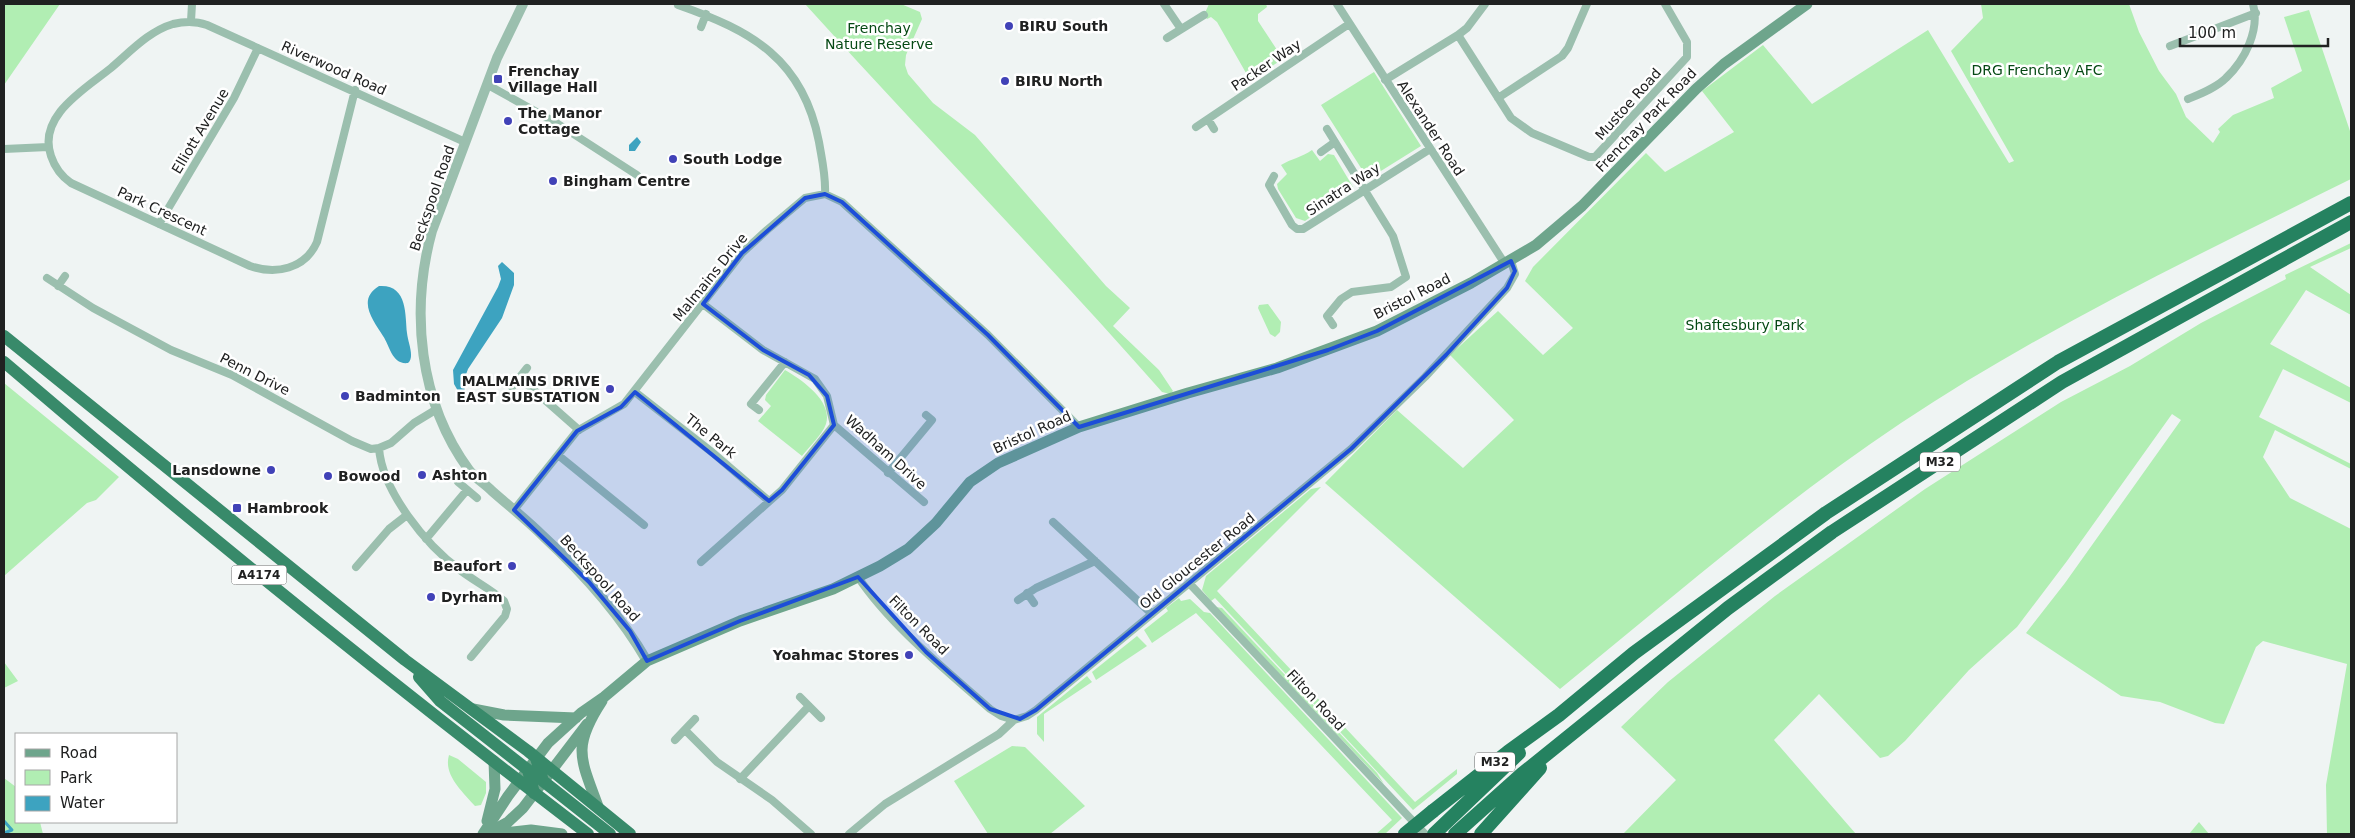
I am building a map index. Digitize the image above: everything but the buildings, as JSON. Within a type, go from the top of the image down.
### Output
[{"type":"highway","name":"M32","points":[[1405,834],[1508,752],[1559,715],[1634,653],[1826,513],[2058,362],[2351,203]]},
{"type":"highway","name":"M32","points":[[1455,834],[1522,774],[1728,608],[1832,532],[2062,382],[2351,222]]},
{"type":"highway","name":"A4174","points":[[4,336],[404,660],[473,709],[630,834]]},
{"type":"highway","name":"A4174","points":[[4,362],[133,472],[534,793],[588,834]]},
{"type":"highway","name":"A4174","points":[[404,660],[440,701],[528,770]]},
{"type":"highway","name":"M32","points":[[1434,834],[1559,715]]},
{"type":"highway","name":"M32","points":[[1481,834],[1558,746]]},
{"type":"highway","points":[[536,758],[543,781],[610,834]]},
{"type":"highway","points":[[528,770],[534,793]]},
{"type":"main road","name":"Frenchay Park Road","points":[[1508,263],[1536,245],[1582,206],[1696,88],[1724,64],[1807,4]]},
{"type":"main road","name":"Bristol Road","points":[[484,834],[519,781],[548,743],[576,718],[648,661],[740,620],[833,589],[858,578],[908,549],[936,523],[970,482],[991,468],[1080,427],[1188,393],[1277,368],[1377,331],[1508,263]]},
{"type":"main road","name":"Bristol Road","points":[[587,724],[604,697]]},
{"type":"main road","points":[[473,709],[504,715],[576,718]]},
{"type":"main road","points":[[484,834],[508,822],[534,793],[587,724]]},
{"type":"main road","points":[[587,724],[581,743],[582,755],[599,808]]},
{"type":"main road","points":[[484,834],[494,795],[494,761]]},
{"type":"main road","points":[[496,834],[531,830],[562,834]]},
{"type":"street","points":[[4,149],[48,146],[51,127],[63,107],[156,32],[174,24],[192,21],[192,4]]},
{"type":"street","name":"Beckspool Road","points":[[524,4],[498,58],[432,231],[426,253],[420,296],[422,354],[437,409],[451,441],[470,472],[514,510],[589,582],[630,631],[648,661]]},
{"type":"street","points":[[1164,4],[1181,29]]},
{"type":"street","name":"Alexander Road","points":[[1337,4],[1384,80],[1508,263]]},
{"type":"street","points":[[1384,80],[1458,35],[1467,28],[1485,4]]},
{"type":"street","points":[[1498,98],[1562,56],[1587,4]]},
{"type":"street","name":"Mustoe Road","points":[[1458,35],[1510,118],[1520,127],[1589,156],[1597,156],[1687,57],[1688,45],[1665,4]]},
{"type":"street","points":[[2188,99],[2225,80],[2232,71],[2253,36],[2256,13],[2253,4]]},
{"type":"street","points":[[678,5],[706,14],[735,27],[768,48],[781,61],[795,79],[807,100],[815,121],[826,178],[825,194],[842,202],[988,334],[1080,427]]},
{"type":"street","points":[[2170,46],[2256,13]]},
{"type":"street","points":[[701,28],[706,14]]},
{"type":"street","points":[[1168,38],[1204,15]]},
{"type":"street","name":"Riverwood Road","points":[[192,21],[207,25],[355,90],[465,142]]},
{"type":"street","name":"Packer Way","points":[[1196,127],[1349,24]]},
{"type":"street","name":"Elliott Avenue","points":[[158,224],[234,98],[258,48]]},
{"type":"street","points":[[488,85],[558,124],[637,175]]},
{"type":"street","name":"Park Crescent","points":[[48,146],[55,166],[68,181],[261,270],[282,270],[300,262],[312,250],[318,238],[355,90]]},
{"type":"street","points":[[1208,119],[1214,129]]},
{"type":"street","points":[[1328,130],[1393,236],[1406,277],[1391,287],[1352,292],[1341,299],[1328,316],[1333,325]]},
{"type":"street","points":[[1321,152],[1335,142]]},
{"type":"street","name":"Sinatra Way","points":[[1274,176],[1269,185],[1292,225],[1297,229],[1303,229],[1430,149]]},
{"type":"street","name":"Malmains Drive","points":[[514,510],[579,430],[621,407],[635,392],[742,253],[805,198],[825,194]]},
{"type":"street","name":"Old Gloucester Road","points":[[848,834],[885,804],[999,734],[1014,720],[1036,710],[1351,449],[1430,371],[1511,282],[1515,271],[1508,263]]},
{"type":"street","points":[[58,286],[65,276]]},
{"type":"street","name":"Penn Drive","points":[[47,278],[93,308],[171,350],[232,375],[352,441],[370,449],[379,448]]},
{"type":"street","name":"Wadham Drive","points":[[703,304],[763,350],[809,375],[819,384],[830,402],[834,426],[924,502]]},
{"type":"street","points":[[759,410],[751,404],[785,362]]},
{"type":"street","points":[[512,387],[527,368]]},
{"type":"street","points":[[520,378],[579,430]]},
{"type":"street","name":"The Park","points":[[635,392],[712,453],[769,502]]},
{"type":"street","points":[[437,409],[414,423],[391,443],[379,448],[380,465],[407,515],[426,539],[460,570],[504,601],[507,609],[505,616],[471,657]]},
{"type":"street","points":[[888,473],[932,420],[926,415]]},
{"type":"street","points":[[701,562],[769,502],[834,426]]},
{"type":"street","points":[[558,455],[644,525]]},
{"type":"street","points":[[458,482],[477,498]]},
{"type":"street","points":[[426,539],[468,490]]},
{"type":"street","points":[[356,567],[389,530],[407,515]]},
{"type":"street","points":[[1053,522],[1152,614]]},
{"type":"street","points":[[1018,600],[1027,593],[1095,561]]},
{"type":"street","name":"Filton Road","points":[[858,578],[926,652],[990,709],[1001,716],[1014,720]]},
{"type":"street","name":"Filton Road","points":[[1189,583],[1425,834]]},
{"type":"street","points":[[1027,593],[1034,603]]},
{"type":"street","points":[[800,697],[821,718]]},
{"type":"street","points":[[740,778],[809,706]]},
{"type":"street","points":[[675,740],[696,719]]},
{"type":"street","points":[[685,730],[717,762],[772,800],[811,834]]},
{"type":"highlighted area","points":[[825,194],[842,202],[988,335],[1079,427],[1328,350],[1377,331],[1511,261],[1515,271],[1507,288],[1446,355],[1351,449],[1036,710],[1020,719],[990,709],[926,652],[858,577],[740,621],[647,661],[630,631],[589,582],[514,510],[577,431],[621,407],[635,392],[769,501],[782,490],[834,425],[827,396],[809,375],[763,350],[703,304],[742,253],[805,198]]},
{"type":"green space","points":[[4,4],[60,4],[4,85]]},
{"type":"green space","name":"Frenchay Nature Reserve","points":[[805,4],[901,4],[920,12],[922,19],[906,55],[905,65],[908,74],[933,103],[975,135],[1106,286],[1130,308],[1113,326],[1159,370],[1173,391],[1170,394],[1162,392],[1074,294]]},
{"type":"green space","points":[[1209,4],[1266,4],[1267,7],[1258,14],[1258,21],[1283,59],[1250,80],[1217,22],[1211,17],[1207,19],[1204,15]]},
{"type":"green space","name":"Shaftesbury Park","points":[[1981,4],[2129,4],[2139,32],[2159,71],[2176,94],[2186,117],[2213,143],[2220,132],[2218,129],[2233,115],[2274,98],[2271,88],[2302,71],[2284,17],[2309,10],[2351,134],[2351,179],[2122,294],[2010,355],[1955,388],[1856,454],[1770,518],[1560,689],[1325,483],[1397,410],[1463,468],[1514,420],[1450,355],[1498,311],[1543,355],[1573,328],[1525,281],[1533,267],[1646,153],[1665,172],[1734,132],[1702,91],[1763,45],[1812,104],[1928,30],[2009,163],[2014,161],[1951,51],[1983,18]]},
{"type":"green space","points":[[1374,72],[1421,146],[1368,179],[1321,105]]},
{"type":"green space","points":[[1312,150],[1320,161],[1328,154],[1334,155],[1353,187],[1305,221],[1296,218],[1278,189],[1277,184],[1287,174],[1281,165]]},
{"type":"green space","points":[[2351,243],[2351,248],[2310,267],[2351,295],[2351,315],[2306,290],[2270,344],[2351,388],[2351,403],[2283,369],[2259,417],[2351,464],[2351,469],[2275,430],[2263,457],[2290,498],[2351,529],[2351,834],[2327,834],[2326,785],[2347,664],[2263,641],[2256,647],[2224,724],[2215,723],[2160,702],[2121,696],[2026,633],[2065,583],[2181,420],[2172,414],[2067,561],[2017,627],[1969,670],[1905,741],[1888,756],[1880,758],[1819,694],[1774,740],[1856,834],[1623,834],[1676,780],[1621,727],[1668,682],[1775,596],[1925,489],[2061,402],[2130,366],[2201,323],[2286,279],[2285,275]]},
{"type":"green space","points":[[1268,304],[1281,322],[1280,332],[1275,337],[1270,334],[1258,308],[1259,305]]},
{"type":"green space","points":[[785,370],[800,379],[821,399],[827,415],[826,424],[822,432],[802,456],[758,421],[771,406],[765,400],[766,395]]},
{"type":"green space","points":[[4,383],[119,477],[96,500],[87,503],[4,576]]},
{"type":"green space","points":[[1321,487],[1217,591],[1415,802],[1457,769],[1457,774],[1413,810],[1215,598],[1211,601],[1202,590],[1206,576],[1311,489]]},
{"type":"green space","points":[[1179,598],[1181,601],[1190,599],[1204,612],[1210,613],[1402,818],[1385,834],[1376,834],[1392,820],[1196,613],[1152,643],[1144,630],[1168,611],[1166,608]]},
{"type":"green space","points":[[1216,607],[1222,608],[1377,773],[1384,784]]},
{"type":"green space","points":[[1137,636],[1147,646],[1096,680],[1092,672]]},
{"type":"green space","points":[[4,662],[18,681],[4,688]]},
{"type":"green space","points":[[1087,676],[1092,682],[1044,714],[1044,742],[1037,734],[1037,717]]},
{"type":"green space","points":[[1012,746],[1025,747],[1085,806],[1050,834],[988,834],[954,781]]},
{"type":"green space","points":[[449,755],[458,759],[486,782],[486,793],[481,805],[475,806],[455,783],[449,769]]},
{"type":"green space","points":[[4,778],[15,786],[15,823],[40,823],[43,834],[4,834]]},
{"type":"green space","points":[[2199,822],[2209,834],[2189,834]]},
{"type":"water","points":[[637,137],[641,142],[635,151],[629,151],[629,145]]},
{"type":"water","points":[[502,262],[514,273],[514,285],[502,318],[468,369],[464,380],[465,394],[462,398],[454,384],[453,370],[498,287],[501,279],[498,266]]},
{"type":"water","points":[[379,286],[395,290],[403,302],[411,354],[408,363],[398,361],[392,354],[369,311],[369,298],[372,292]]},
{"type":"waterway","points":[[4,821],[12,830],[4,833]]},
{"type":"place","name":"BIRU South","points":[[1009,26]]},
{"type":"place","name":"Frenchay Village Hall","points":[[498,79]]},
{"type":"place","name":"BIRU North","points":[[1005,81]]},
{"type":"place","name":"The Manor Cottage","points":[[508,121]]},
{"type":"place","name":"South Lodge","points":[[673,159]]},
{"type":"place","name":"Bingham Centre","points":[[553,181]]},
{"type":"place","name":"MALMAINS DRIVE EAST SUBSTATION","points":[[610,389]]},
{"type":"place","name":"Badminton","points":[[345,396]]},
{"type":"place","name":"Lansdowne","points":[[271,470]]},
{"type":"place","name":"Ashton","points":[[422,475]]},
{"type":"place","name":"Bowood","points":[[328,476]]},
{"type":"place","name":"Hambrook","points":[[237,508]]},
{"type":"place","name":"Beaufort","points":[[512,566]]},
{"type":"place","name":"Dyrham","points":[[431,597]]},
{"type":"place","name":"Yoahmac Stores","points":[[909,655]]},
{"type":"park label","name":"DRG Frenchay AFC","points":[[2037,70]]}]
